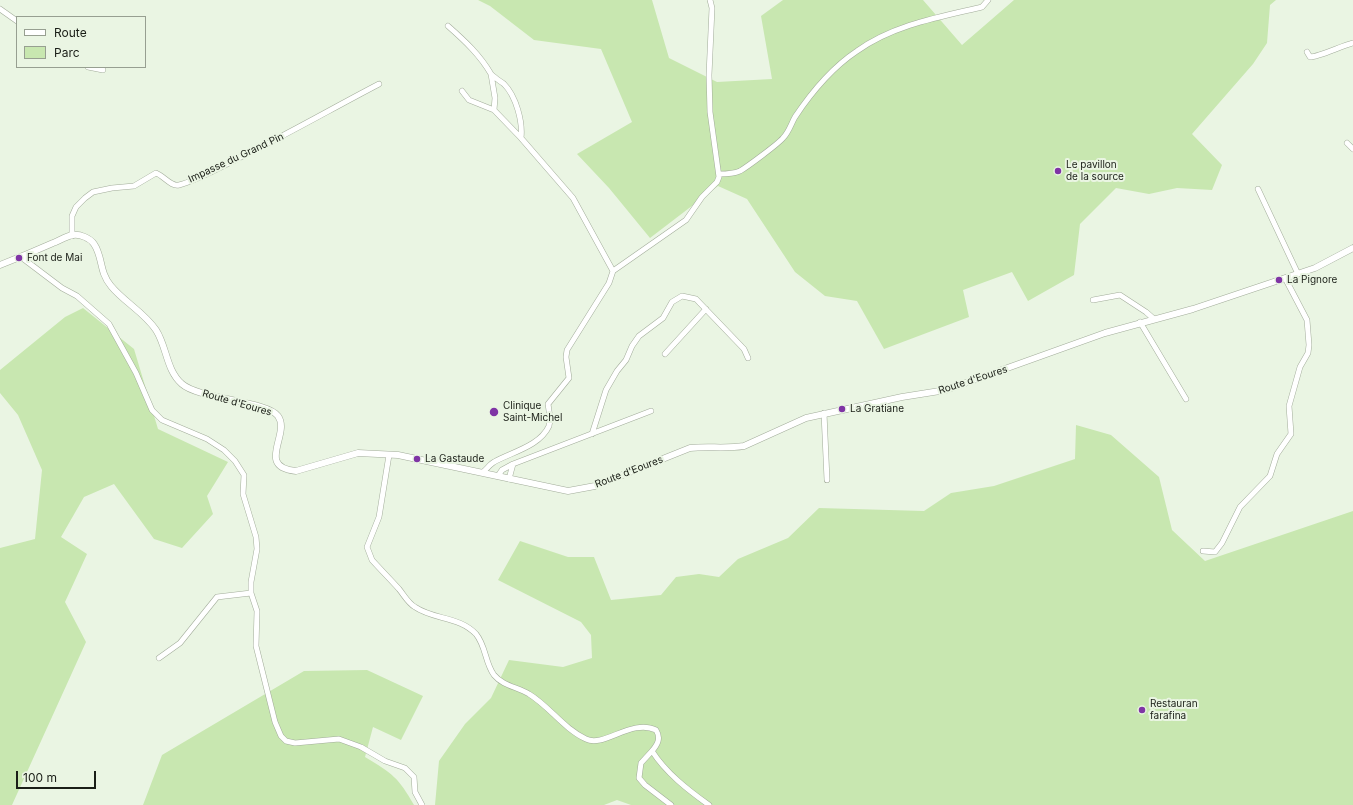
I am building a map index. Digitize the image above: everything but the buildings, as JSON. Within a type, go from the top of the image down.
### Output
[{"type":"street","points":[[483,472],[493,462],[529,445],[541,436],[549,426],[550,416],[548,404],[569,378],[566,357],[567,350],[609,283],[613,271],[686,220],[702,197],[717,182],[719,174],[710,112],[709,75],[712,8],[710,0]]},
{"type":"street","points":[[719,174],[728,174],[740,171],[782,139],[795,116],[829,75],[856,51],[886,34],[910,25],[982,7],[988,0]]},
{"type":"street","points":[[0,9],[16,20]]},
{"type":"street","points":[[448,26],[475,52],[491,74],[505,85],[511,96],[522,127],[522,138]]},
{"type":"street","points":[[1307,52],[1310,57],[1317,57],[1332,49],[1353,43]]},
{"type":"street","points":[[93,68],[103,70]]},
{"type":"street","points":[[491,74],[495,98],[494,110]]},
{"type":"street","name":"Impasse du Grand Pin","points":[[72,236],[72,216],[76,206],[93,192],[120,186],[134,186],[156,173],[163,176],[170,183],[178,185],[219,168],[276,140],[379,84]]},
{"type":"street","points":[[462,91],[469,100],[494,110],[522,138],[573,198],[613,271]]},
{"type":"street","points":[[1348,143],[1353,149]]},
{"type":"street","points":[[1258,189],[1298,274]]},
{"type":"street","points":[[0,265],[72,236]]},
{"type":"street","name":"Route d'Eoures","points":[[72,236],[87,238],[94,244],[103,275],[111,286],[156,330],[161,340],[170,368],[183,385],[195,390],[262,408],[278,415],[281,422],[281,429],[275,456],[283,468],[296,471],[358,453],[389,455],[483,472],[553,489],[568,490],[595,486],[690,448],[703,446],[735,448],[744,446],[806,418],[824,413],[946,390],[1105,332],[1193,309],[1298,274],[1315,268],[1353,248]]},
{"type":"street","points":[[21,257],[62,288],[77,296],[109,324],[136,373],[152,410],[162,420],[207,438],[235,460],[244,475],[243,494],[256,536],[257,549],[251,582],[251,592],[256,611],[256,646],[275,722],[282,736],[286,741],[295,743],[339,739],[361,747],[385,761],[405,768],[414,777],[415,792],[422,805]]},
{"type":"street","points":[[1203,551],[1214,552],[1222,543],[1240,506],[1270,476],[1277,454],[1291,434],[1288,406],[1300,367],[1308,353],[1309,345],[1307,320],[1285,278]]},
{"type":"street","points":[[1093,300],[1120,295],[1154,319]]},
{"type":"street","points":[[592,434],[606,390],[617,371],[626,360],[632,346],[639,336],[663,318],[672,302],[682,296],[696,299],[744,349],[748,358]]},
{"type":"street","points":[[665,354],[706,309]]},
{"type":"street","points":[[1140,322],[1186,399]]},
{"type":"street","points":[[498,476],[502,470],[513,464],[651,411]]},
{"type":"street","points":[[824,413],[827,480]]},
{"type":"street","points":[[389,455],[379,517],[367,547],[372,560],[414,607],[424,612],[456,620],[476,634],[482,644],[488,664],[495,676],[504,683],[528,693],[538,700],[579,736],[591,741],[642,726],[650,727],[656,730],[659,736],[659,741],[652,751],[640,762],[639,778],[645,785],[671,805]]},
{"type":"street","points":[[509,479],[513,464]]},
{"type":"street","points":[[159,658],[180,643],[217,597],[251,592]]},
{"type":"street","points":[[652,751],[664,768],[709,805]]},
{"type":"green space","points":[[478,0],[652,0],[669,58],[717,82],[772,79],[761,16],[783,0],[923,0],[962,45],[1014,0],[1276,0],[1270,5],[1267,43],[1253,64],[1192,134],[1222,165],[1212,190],[1177,188],[1149,194],[1116,188],[1080,224],[1074,275],[1028,301],[1012,272],[963,290],[969,317],[884,349],[857,301],[825,296],[795,272],[747,199],[718,186],[650,238],[609,188],[577,154],[632,122],[601,49],[534,40],[490,6]]},
{"type":"green space","points":[[83,308],[134,349],[158,429],[228,462],[207,496],[213,514],[182,548],[154,539],[114,484],[84,497],[61,537],[87,554],[65,602],[86,642],[12,805],[0,805],[0,548],[35,539],[42,470],[18,415],[0,393],[0,370],[65,317]]},
{"type":"green space","points":[[1076,425],[1111,435],[1159,477],[1172,530],[1205,561],[1353,511],[1353,805],[631,805],[617,800],[604,805],[435,805],[439,761],[465,724],[491,698],[509,660],[563,667],[592,658],[591,635],[581,622],[498,580],[520,541],[568,557],[594,557],[611,600],[661,595],[676,577],[699,574],[719,577],[738,559],[788,538],[819,508],[924,511],[951,493],[994,486],[1075,459]]},
{"type":"green space","points":[[367,670],[423,696],[401,740],[373,727],[365,757],[389,772],[404,788],[414,805],[143,805],[162,755],[304,671]]},
{"type":"place","name":"Le pavillon de la source","points":[[1058,171]]},
{"type":"place","name":"Font de Mai","points":[[19,258]]},
{"type":"place","name":"La Pignore","points":[[1279,280]]},
{"type":"place","name":"La Gratiane","points":[[842,409]]},
{"type":"place","name":"Clinique Saint-Michel","points":[[494,412]]},
{"type":"place","name":"La Gastaude","points":[[417,459]]},
{"type":"place","name":"Restauran farafina","points":[[1142,710]]}]
